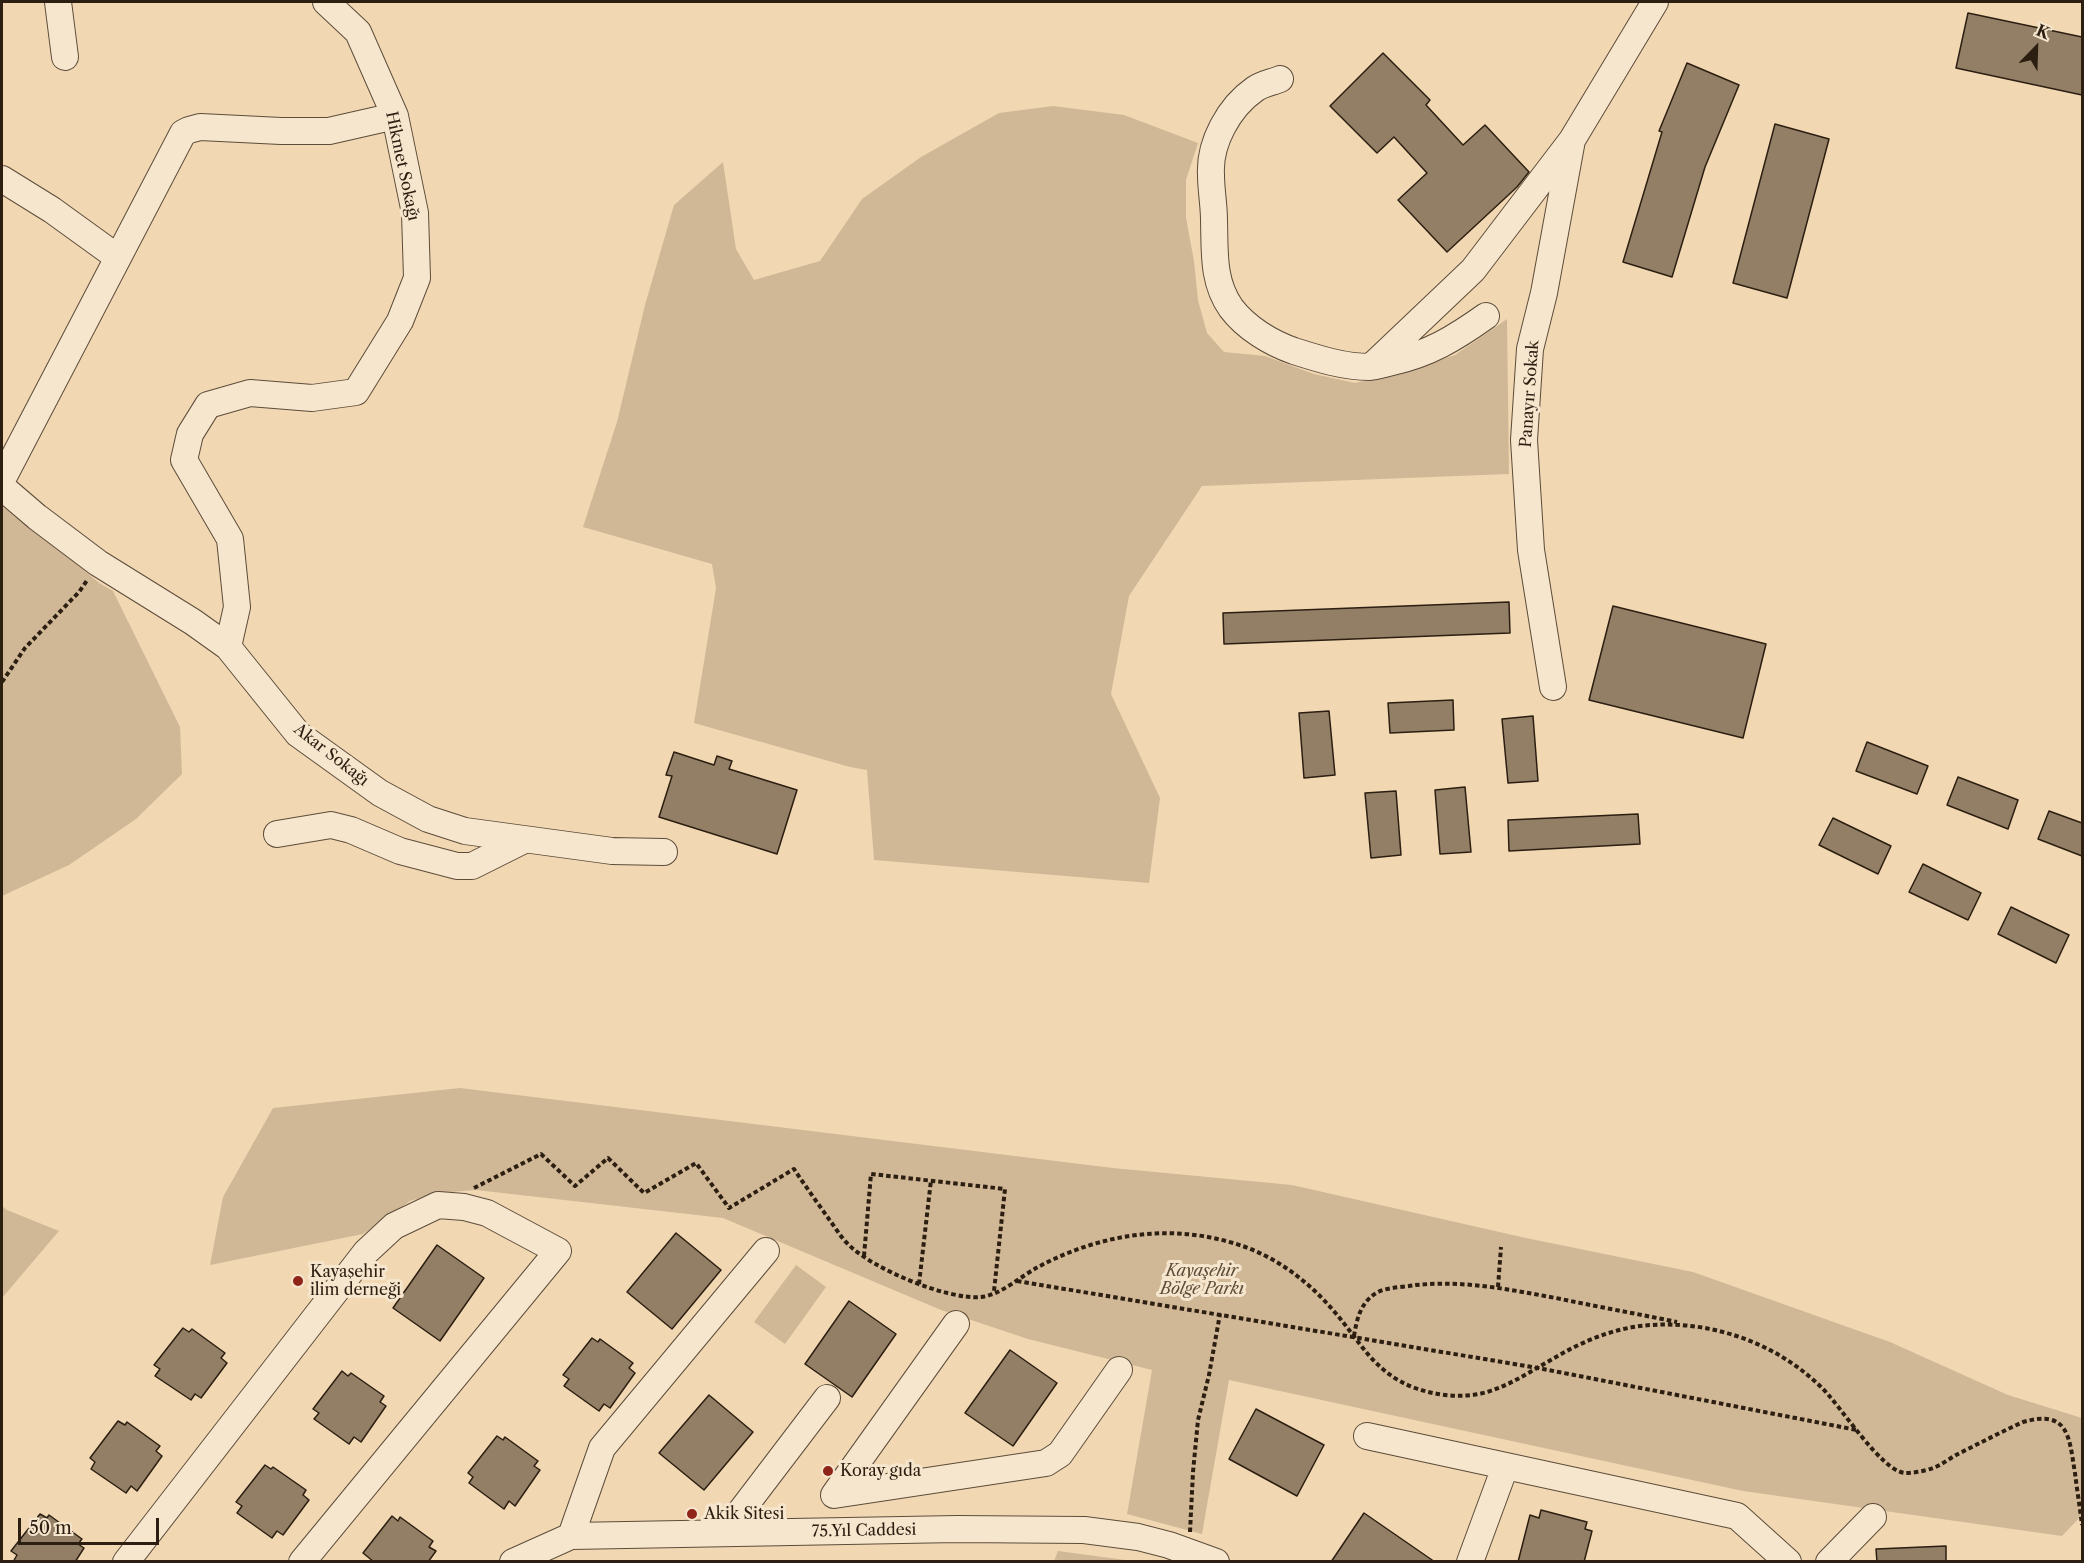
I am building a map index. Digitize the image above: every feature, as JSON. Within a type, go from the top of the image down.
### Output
[{"type":"street","points":[[58,2],[65,57]]},
{"type":"street","name":"Hikmet Sokağı","points":[[228,647],[237,607],[230,539],[184,460],[190,434],[208,405],[250,393],[312,398],[356,392],[400,321],[417,278],[415,213],[395,116],[358,32],[326,2]]},
{"type":"street","points":[[1372,367],[1473,270],[1572,140],[1655,2]]},
{"type":"street","points":[[1281,79],[1256,88],[1238,104],[1226,118],[1214,149],[1210,173],[1214,205],[1217,281],[1232,308],[1251,328],[1279,345],[1311,357],[1345,365],[1372,367],[1425,354],[1456,337],[1486,316]]},
{"type":"street","points":[[2,480],[179,138],[189,130],[200,127],[329,131],[395,116]]},
{"type":"street","name":"Panayır Sokak","points":[[1553,687],[1531,550],[1524,440],[1530,350],[1544,293],[1572,140]]},
{"type":"street","points":[[2,179],[52,210],[117,257]]},
{"type":"street","name":"Akar Sokağı","points":[[2,487],[98,564],[193,622],[228,647],[298,734],[380,793],[428,819],[465,831],[612,851],[664,852]]},
{"type":"street","points":[[277,834],[331,825],[351,830],[400,851],[457,866],[472,866],[524,840]]},
{"type":"street","points":[[126,1562],[366,1252],[394,1226],[438,1205],[464,1207],[487,1213],[558,1251],[302,1562]]},
{"type":"street","points":[[571,1536],[602,1448],[766,1251]]},
{"type":"street","points":[[821,1532],[834,1495],[956,1324]]},
{"type":"street","points":[[834,1495],[1046,1463],[1060,1454],[1119,1370]]},
{"type":"street","points":[[736,1533],[737,1520],[741,1511],[826,1398]]},
{"type":"street","points":[[1367,1436],[1737,1516],[1788,1562]]},
{"type":"street","points":[[1470,1562],[1505,1467]]},
{"type":"street","points":[[1829,1562],[1873,1516]]},
{"type":"street","name":"75.Yıl Caddesi","points":[[527,1558],[571,1536],[957,1529],[1084,1530],[1138,1537],[1189,1551],[1216,1562]]},
{"type":"path","points":[[2,682],[25,648],[79,592],[98,564]]},
{"type":"path","points":[[469,1190],[542,1154],[575,1186],[608,1158],[644,1193],[696,1163],[729,1208],[794,1169],[847,1244],[878,1266],[919,1284],[960,1295],[982,1297],[1063,1255],[1102,1240],[1173,1232],[1212,1237],[1255,1249],[1285,1268],[1312,1288],[1332,1309],[1383,1371],[1398,1381],[1436,1394],[1461,1396],[1481,1394],[1508,1384],[1598,1337],[1629,1326],[1678,1324],[1698,1326]]},
{"type":"path","points":[[864,1256],[871,1173],[1005,1189],[994,1292]]},
{"type":"path","points":[[919,1284],[931,1180]]},
{"type":"path","points":[[1498,1287],[1501,1247]]},
{"type":"path","points":[[1016,1280],[1538,1368],[1858,1431]]},
{"type":"path","points":[[1354,1337],[1357,1318],[1363,1306],[1381,1291],[1430,1284],[1463,1283],[1498,1287],[1736,1335],[1765,1346],[1820,1385],[1888,1466],[1901,1473],[1933,1468],[2023,1422],[2038,1418],[2051,1419],[2064,1428],[2071,1441],[2082,1525]]},
{"type":"path","points":[[1189,1551],[1192,1472],[1198,1420],[1220,1314]]},
{"type":"green space","points":[[1053,106],[1124,115],[1198,143],[1186,180],[1186,218],[1198,300],[1207,333],[1224,352],[1265,356],[1314,374],[1355,383],[1406,371],[1455,355],[1507,319],[1509,474],[1202,486],[1129,596],[1111,694],[1160,798],[1149,883],[874,860],[867,770],[694,723],[716,588],[712,564],[583,527],[617,422],[645,305],[674,205],[723,162],[736,249],[754,280],[820,261],[862,199],[921,157],[999,113]]},
{"type":"green space","points":[[2,499],[99,583],[113,591],[180,727],[182,774],[136,819],[69,865],[2,896]]},
{"type":"green space","name":"Kayaşehir Bölge Parkı","points":[[460,1088],[1113,1168],[1292,1185],[1526,1238],[1693,1272],[1890,1342],[2008,1395],[2082,1418],[2082,1515],[2062,1536],[1743,1491],[1229,1380],[1202,1534],[1127,1514],[1152,1370],[1028,1339],[941,1310],[723,1218],[476,1190],[437,1193],[410,1201],[363,1234],[210,1265],[223,1197],[273,1108]]},
{"type":"green space","points":[[2,1206],[59,1231],[2,1298]]},
{"type":"green space","points":[[796,1265],[826,1287],[785,1344],[754,1322]]},
{"type":"green space","points":[[1058,1551],[1125,1560],[1134,1561],[1054,1561]]},
{"type":"building","points":[[1968,13],[2082,37],[2082,95],[1956,68]]},
{"type":"building","points":[[1383,53],[1430,100],[1426,105],[1463,145],[1485,125],[1529,172],[1517,187],[1447,252],[1398,200],[1427,173],[1394,137],[1377,153],[1330,106]]},
{"type":"building","points":[[1687,63],[1739,85],[1705,167],[1672,277],[1623,262],[1662,132],[1659,131]]},
{"type":"building","points":[[1775,124],[1829,139],[1787,298],[1733,283]]},
{"type":"building","points":[[1509,602],[1510,633],[1224,644],[1223,613]]},
{"type":"building","points":[[1613,606],[1766,644],[1743,738],[1589,700]]},
{"type":"building","points":[[1453,700],[1454,730],[1390,733],[1388,703]]},
{"type":"building","points":[[1329,711],[1335,775],[1304,778],[1299,713]]},
{"type":"building","points":[[1533,716],[1538,781],[1508,783],[1502,719]]},
{"type":"building","points":[[1867,742],[1928,766],[1917,794],[1856,771]]},
{"type":"building","points":[[674,752],[714,765],[717,756],[732,761],[729,769],[797,790],[777,854],[659,817],[672,776],[666,775]]},
{"type":"building","points":[[1958,777],[2018,800],[2008,829],[1947,805]]},
{"type":"building","points":[[1465,787],[1471,852],[1440,854],[1435,790]]},
{"type":"building","points":[[1396,791],[1401,855],[1371,858],[1365,793]]},
{"type":"building","points":[[2049,811],[2082,823],[2082,856],[2038,839]]},
{"type":"building","points":[[1638,814],[1640,844],[1509,851],[1508,820]]},
{"type":"building","points":[[1833,818],[1891,846],[1878,874],[1819,845]]},
{"type":"building","points":[[1923,864],[1981,893],[1968,920],[1909,892]]},
{"type":"building","points":[[2011,907],[2069,935],[2056,963],[1998,934]]},
{"type":"building","points":[[676,1233],[721,1270],[672,1329],[627,1292]]},
{"type":"building","points":[[437,1245],[484,1278],[440,1341],[393,1308]]},
{"type":"building","points":[[849,1301],[896,1334],[852,1397],[805,1364]]},
{"type":"building","points":[[183,1328],[189,1332],[192,1329],[225,1353],[221,1358],[227,1363],[201,1398],[195,1394],[191,1400],[155,1376],[160,1369],[154,1365]]},
{"type":"building","points":[[592,1338],[598,1342],[600,1339],[633,1363],[629,1368],[635,1373],[610,1408],[604,1404],[599,1411],[564,1386],[569,1379],[563,1375]]},
{"type":"building","points":[[1010,1350],[1057,1383],[1013,1446],[965,1413]]},
{"type":"building","points":[[342,1371],[348,1376],[351,1373],[384,1396],[380,1402],[386,1406],[361,1442],[354,1437],[349,1444],[314,1419],[319,1413],[313,1409]]},
{"type":"building","points":[[709,1395],[753,1432],[704,1490],[659,1453]]},
{"type":"building","points":[[1256,1409],[1324,1445],[1297,1496],[1229,1459]]},
{"type":"building","points":[[118,1421],[125,1425],[127,1422],[160,1446],[156,1451],[162,1456],[137,1491],[131,1486],[126,1493],[91,1469],[95,1462],[90,1458]]},
{"type":"building","points":[[497,1436],[503,1440],[505,1437],[538,1461],[534,1466],[540,1470],[515,1506],[509,1501],[504,1509],[469,1483],[473,1477],[468,1473]]},
{"type":"building","points":[[265,1465],[271,1469],[273,1467],[306,1490],[303,1495],[309,1500],[283,1535],[277,1531],[272,1538],[237,1513],[242,1506],[236,1502]]},
{"type":"building","points":[[1541,1510],[1587,1522],[1585,1529],[1592,1531],[1584,1562],[1518,1562],[1530,1515],[1539,1518]]},
{"type":"building","points":[[1364,1513],[1435,1562],[1331,1562]]},
{"type":"building","points":[[40,1514],[47,1518],[49,1515],[82,1539],[78,1544],[84,1548],[75,1562],[13,1562],[17,1555],[11,1551]]},
{"type":"building","points":[[392,1516],[398,1521],[400,1517],[433,1541],[429,1547],[436,1551],[428,1562],[374,1562],[363,1553]]},
{"type":"building","points":[[1946,1546],[1946,1562],[1877,1562],[1876,1549]]},
{"type":"place","name":"Kayaşehir ilim derneği","points":[[298,1281]]},
{"type":"place","name":"Koray gıda","points":[[828,1471]]},
{"type":"place","name":"Akik Sitesi","points":[[692,1514]]}]
